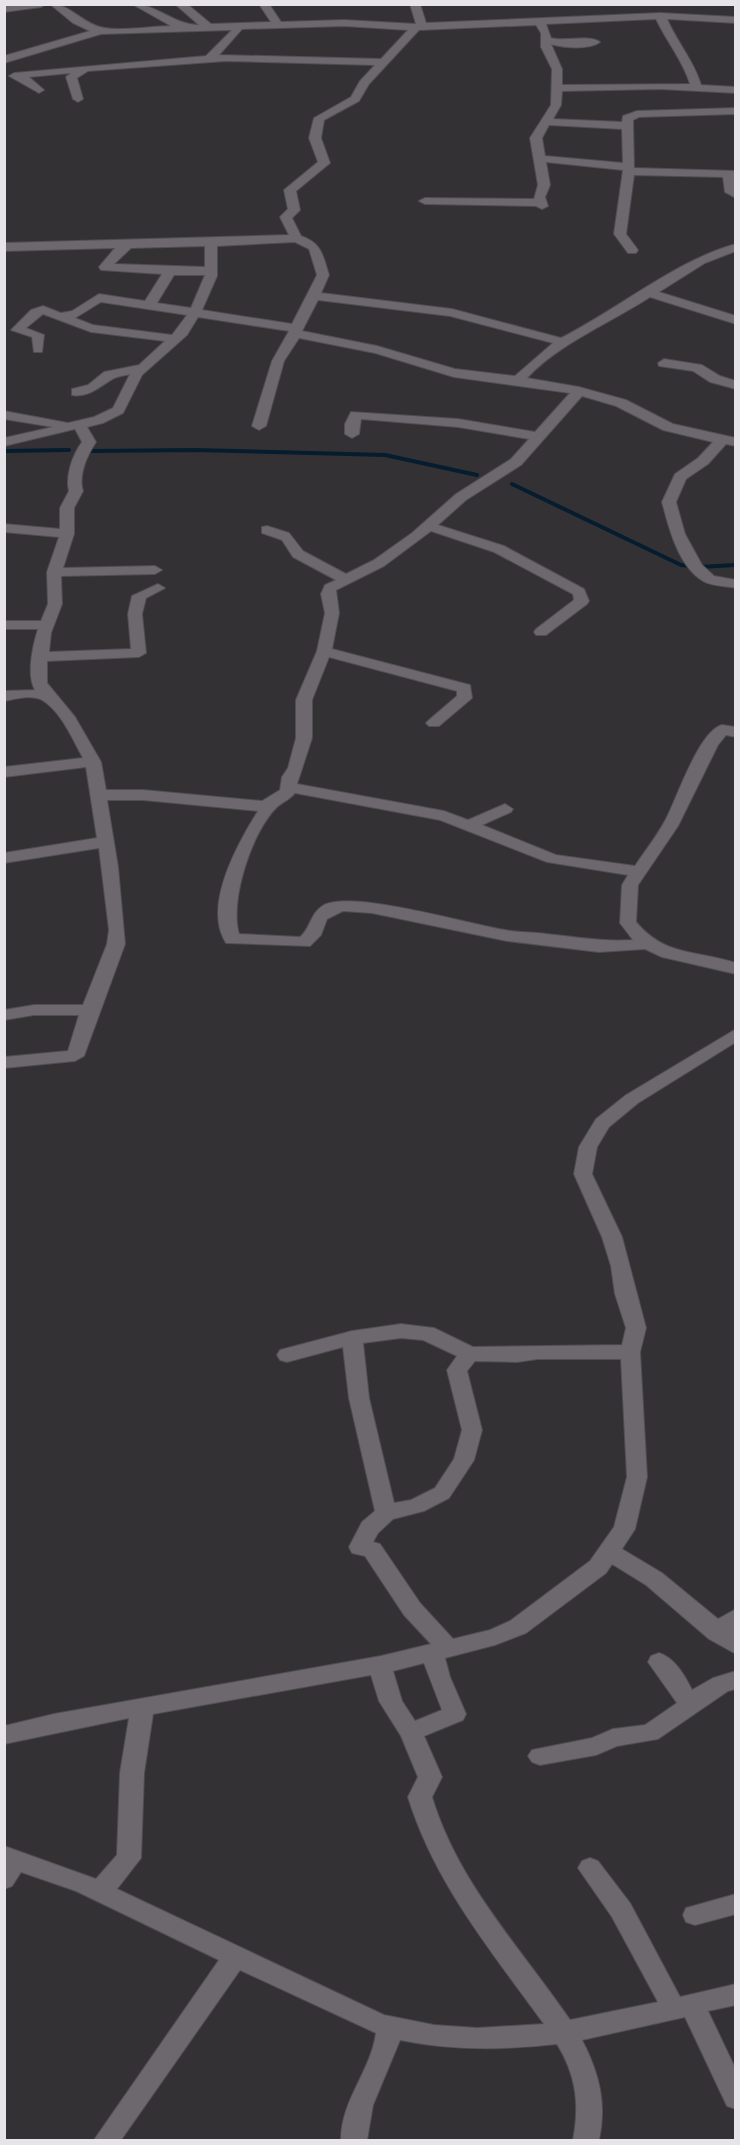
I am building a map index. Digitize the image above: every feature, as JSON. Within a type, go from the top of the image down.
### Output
[{"type":"street","points":[[4,9],[41,4]]},
{"type":"street","points":[[55,4],[77,21],[100,31]]},
{"type":"street","points":[[137,4],[181,27]]},
{"type":"street","points":[[180,4],[208,27]]},
{"type":"street","points":[[264,4],[278,25]]},
{"type":"street","points":[[415,4],[419,26]]},
{"type":"street","points":[[660,16],[672,42],[690,66],[697,88]]},
{"type":"street","points":[[39,90],[28,81],[14,76],[6,59],[100,31],[344,23],[419,26],[660,16],[734,19]]},
{"type":"street","points":[[425,201],[542,205],[539,197],[544,185],[536,138],[556,105],[557,69],[546,47],[547,40],[539,22]]},
{"type":"street","points":[[296,238],[286,217],[294,210],[290,190],[324,163],[315,138],[319,118],[355,99],[364,83],[419,26]]},
{"type":"street","points":[[209,59],[227,43],[239,27]]},
{"type":"street","points":[[547,40],[561,44],[595,42]]},
{"type":"street","points":[[14,76],[209,59],[291,58],[384,62]]},
{"type":"street","points":[[78,99],[71,77],[86,68]]},
{"type":"street","points":[[556,88],[735,111]]},
{"type":"street","points":[[636,100],[697,88],[735,90]]},
{"type":"street","points":[[632,250],[620,234],[628,197],[626,126],[636,100]]},
{"type":"street","points":[[547,122],[626,126]]},
{"type":"street","points":[[541,159],[558,159],[627,169],[732,175],[731,192],[735,195]]},
{"type":"street","points":[[4,247],[211,241],[272,242],[296,238],[310,242],[315,247],[323,275],[296,331],[278,361],[260,426]]},
{"type":"street","points":[[4,442],[110,416],[118,410],[126,390],[142,368],[183,332],[204,296],[212,271],[211,241]]},
{"type":"street","points":[[129,244],[120,249],[105,267],[212,271]]},
{"type":"street","points":[[518,380],[528,369],[563,342],[650,293],[701,260],[735,247]]},
{"type":"street","points":[[148,307],[170,271]]},
{"type":"street","points":[[650,293],[735,320]]},
{"type":"street","points":[[313,296],[452,313],[478,322],[563,342]]},
{"type":"street","points":[[63,316],[76,314],[99,298],[296,331],[377,350],[454,373],[518,380],[579,391],[621,403],[668,427],[731,440]]},
{"type":"street","points":[[38,349],[38,335],[17,330],[39,310],[63,316],[91,328],[175,339]]},
{"type":"street","points":[[664,363],[697,368],[715,379],[735,385]]},
{"type":"street","points":[[77,392],[93,388],[109,375],[142,368]]},
{"type":"street","points":[[579,391],[516,462],[461,496],[428,526],[379,563],[330,588],[328,594],[332,613],[324,651],[304,700],[302,715],[304,738],[296,768],[290,777],[288,792],[270,805],[239,863],[228,898],[228,930],[232,939],[304,942],[313,935],[319,917],[331,908],[343,906],[372,908],[507,936],[599,947],[648,944]]},
{"type":"street","points":[[4,415],[58,424],[79,424]]},
{"type":"street","points":[[352,434],[352,424],[356,415],[458,423],[537,436]]},
{"type":"street","points":[[4,1063],[75,1056],[116,944],[117,930],[106,842],[96,795],[93,762],[67,717],[47,696],[39,683],[39,668],[47,625],[55,604],[54,572],[67,534],[67,508],[76,491],[74,484],[77,477],[78,454],[89,442],[79,424]]},
{"type":"street","points":[[731,440],[680,477],[669,502],[678,534],[696,567],[709,579],[735,584]]},
{"type":"street","points":[[428,526],[499,549],[511,558],[579,592],[582,601],[541,632]]},
{"type":"street","points":[[4,528],[39,529],[67,534]]},
{"type":"street","points":[[267,530],[287,536],[294,543],[298,554],[330,569],[347,581]]},
{"type":"street","points":[[54,572],[156,570]]},
{"type":"street","points":[[42,657],[139,653],[135,614],[140,596],[158,588]]},
{"type":"street","points":[[4,625],[47,625]]},
{"type":"street","points":[[324,651],[465,688],[464,698],[434,723]]},
{"type":"street","points":[[4,696],[29,693],[47,696]]},
{"type":"street","points":[[731,962],[667,952],[648,944],[628,923],[630,885],[673,821],[697,769],[708,752],[713,735],[722,730],[735,732]]},
{"type":"street","points":[[4,772],[93,762]]},
{"type":"street","points":[[290,787],[444,816],[553,859],[628,869],[638,873]]},
{"type":"street","points":[[96,795],[143,795],[218,804],[270,805]]},
{"type":"street","points":[[469,825],[505,808]]},
{"type":"street","points":[[4,858],[106,842]]},
{"type":"street","points":[[4,1015],[34,1010],[90,1010]]},
{"type":"street","points":[[4,1735],[54,1723],[381,1665],[495,1636],[518,1627],[583,1580],[609,1552],[624,1529],[638,1477],[630,1352],[636,1328],[625,1294],[621,1266],[612,1237],[584,1174],[588,1147],[602,1123],[632,1099],[735,1034]]},
{"type":"street","points":[[287,1355],[352,1338],[401,1331],[427,1333],[470,1354],[630,1352]]},
{"type":"street","points":[[352,1338],[359,1398],[386,1513]]},
{"type":"street","points":[[411,1732],[455,1714],[439,1677],[441,1650],[372,1550],[360,1547],[370,1528],[386,1513],[417,1506],[442,1492],[464,1460],[472,1430],[458,1370],[470,1354]]},
{"type":"street","points":[[609,1552],[654,1579],[735,1646]]},
{"type":"street","points":[[717,1633],[735,1617]]},
{"type":"street","points":[[659,1662],[676,1681],[685,1697],[699,1700]]},
{"type":"street","points":[[381,1665],[382,1682],[390,1700],[411,1732],[430,1777],[420,1797],[425,1816],[446,1860],[498,1942],[565,2033],[588,2084],[591,2112],[586,2140]]},
{"type":"street","points":[[540,1756],[596,1746],[613,1738],[650,1733],[721,1684],[735,1680]]},
{"type":"street","points":[[99,1892],[129,1858],[132,1773],[142,1709]]},
{"type":"street","points":[[8,1865],[99,1892],[389,2027],[452,2038],[509,2040],[598,2028],[735,1994]]},
{"type":"street","points":[[590,1868],[621,1910],[683,2007],[735,2098]]},
{"type":"street","points":[[694,1915],[735,1904]]},
{"type":"street","points":[[107,2140],[237,1955]]},
{"type":"street","points":[[354,2140],[354,2126],[367,2087],[390,2041],[389,2027]]},
{"type":"waterway","points":[[4,451],[69,450]]},
{"type":"waterway","points":[[91,451],[195,450],[385,455],[477,475]]},
{"type":"waterway","points":[[512,484],[681,565],[691,566]]},
{"type":"waterway","points":[[699,567],[736,565]]}]
